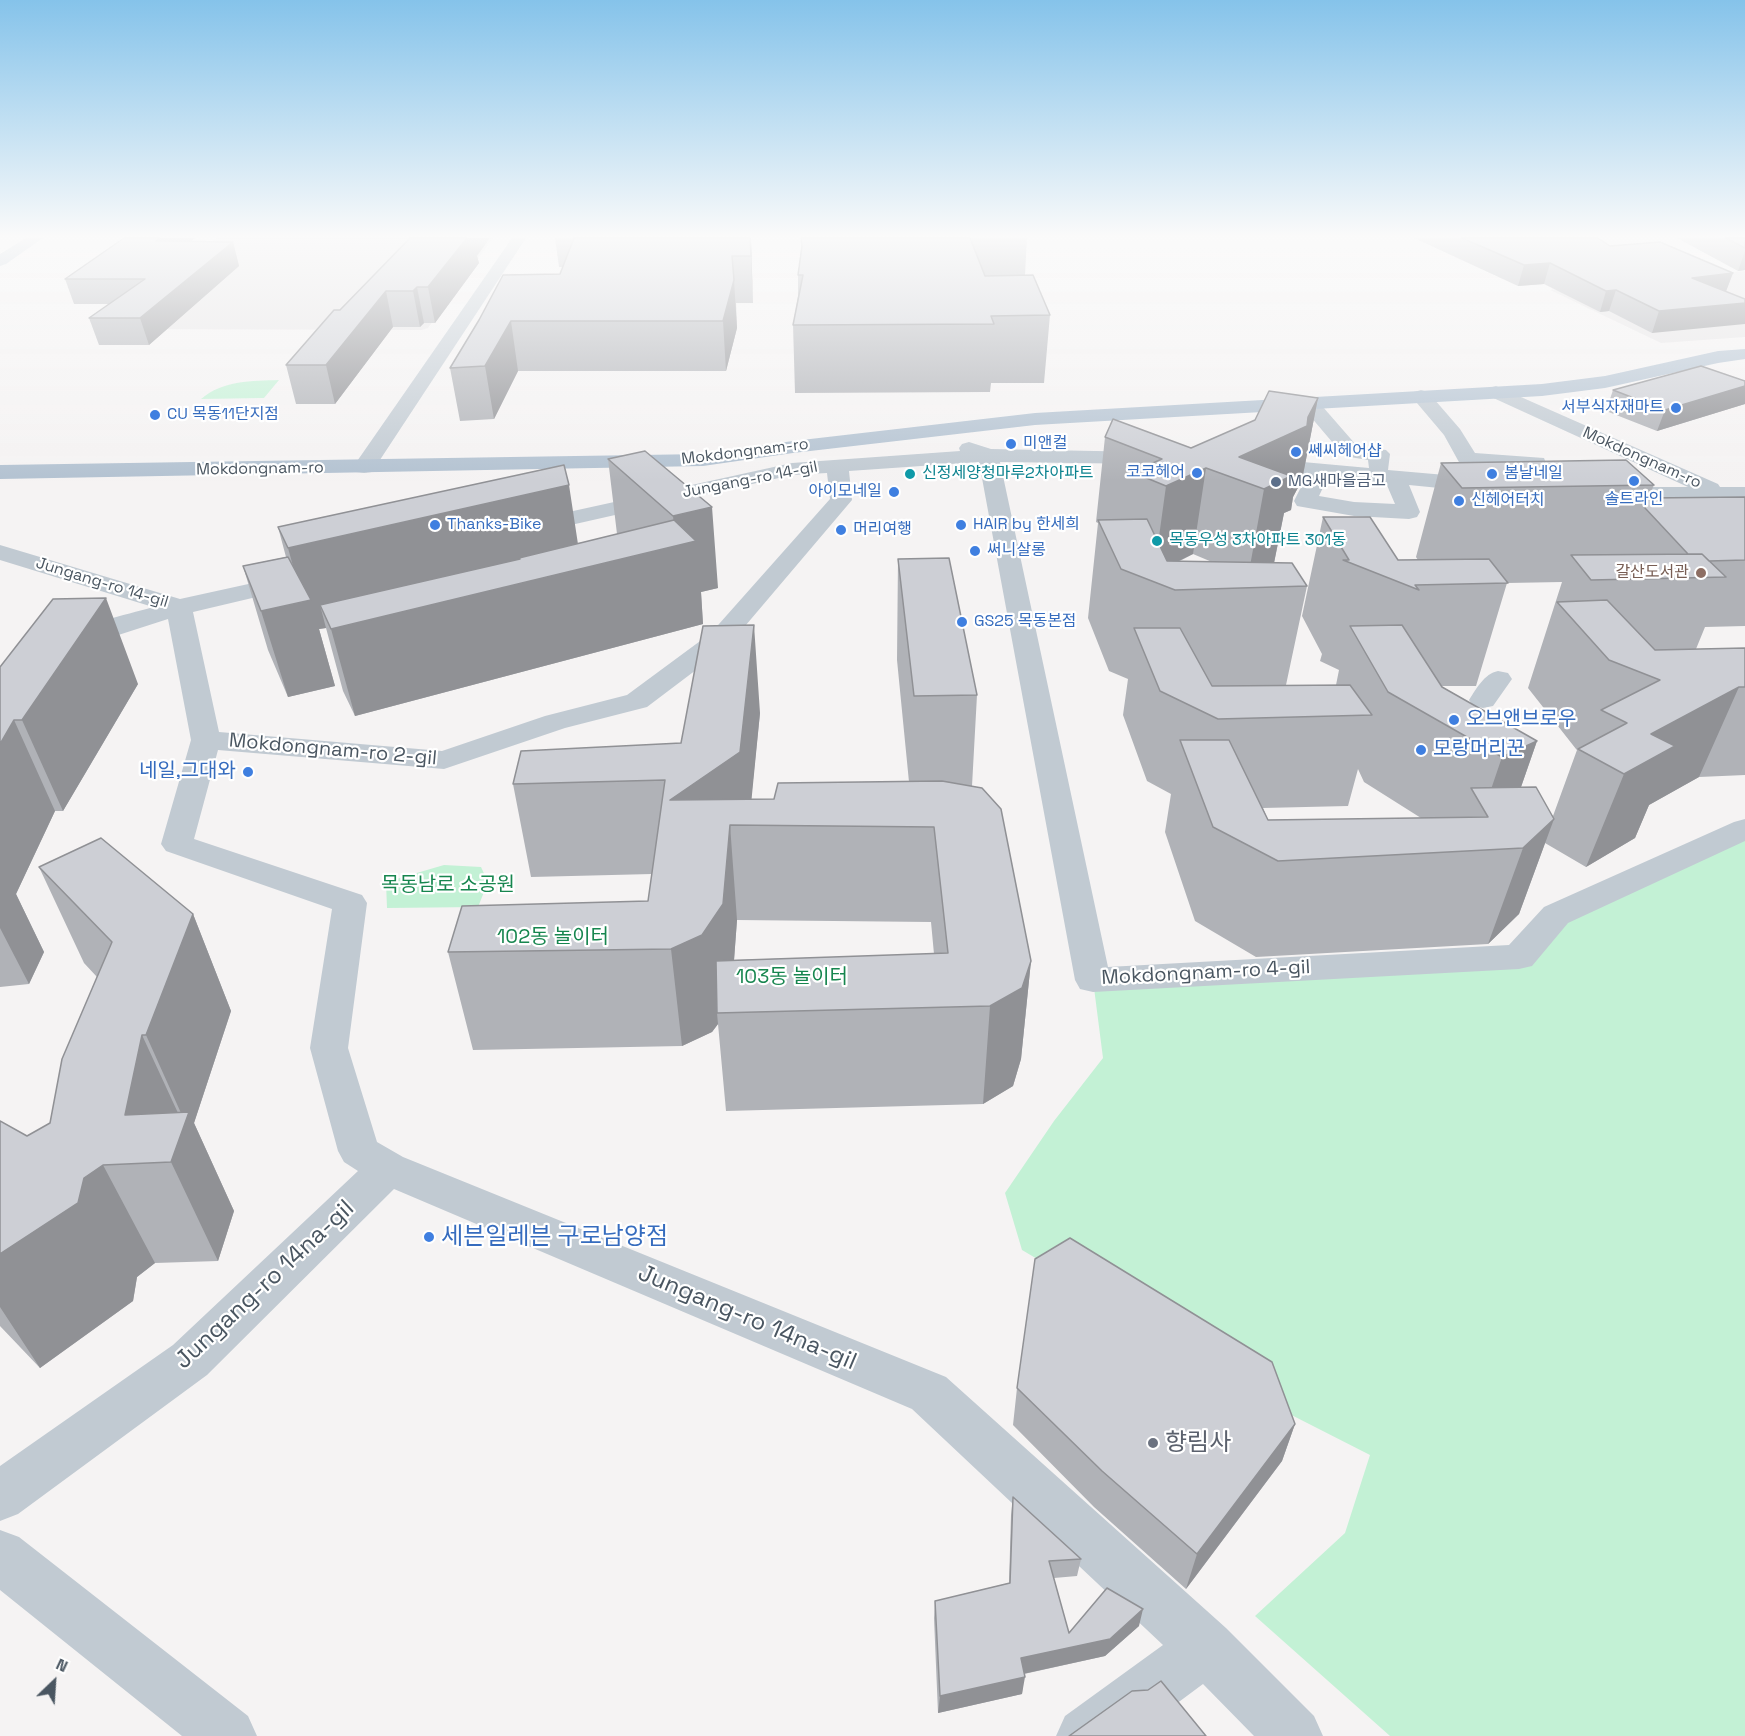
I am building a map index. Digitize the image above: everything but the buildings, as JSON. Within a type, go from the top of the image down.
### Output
[{"type":"main road","name":"Mokdongnam-ro","points":[[0,472],[369,460],[703,460],[923,431],[1035,419],[1496,392],[1605,382],[1718,357],[1745,354]]},
{"type":"street","points":[[369,460],[464,319]]},
{"type":"street","name":"Mokdongnam-ro","points":[[1663,369],[1704,380]]},
{"type":"street","name":"Mokdongnam-ro","points":[[1496,392],[1722,494]]},
{"type":"street","points":[[1421,396],[1453,433],[1468,459],[1536,463],[1555,491],[1522,488]]},
{"type":"street","points":[[1309,403],[1351,452],[1379,454],[1387,476],[1409,512],[1354,509],[1305,501],[1321,470]]},
{"type":"street","points":[[369,460],[405,428]]},
{"type":"street","points":[[923,431],[988,455]]},
{"type":"street","points":[[837,465],[988,455],[1170,458]]},
{"type":"street","name":"Mokdongnam-ro 4-gil","points":[[988,455],[1093,980],[1519,957],[1556,915],[1745,829]]},
{"type":"street","points":[[1235,462],[1499,486]]},
{"type":"street","name":"Jungang-ro 14-gil","points":[[512,532],[792,469],[837,465]]},
{"type":"street","name":"Mokdongnam-ro 2-gil","points":[[206,740],[444,760],[555,722],[637,701],[720,639],[841,501],[837,465]]},
{"type":"street","points":[[1591,509],[1583,494],[1745,494]]},
{"type":"street","name":"Jungang-ro 14-gil","points":[[0,552],[179,607],[316,576]]},
{"type":"street","points":[[62,659],[97,633],[179,607]]},
{"type":"street","name":"Mokdongnam-ro 2-gil","points":[[179,607],[206,740],[177,844],[350,903],[329,1048],[359,1151],[388,1169]]},
{"type":"street","name":"Jungang-ro 14na-gil","points":[[0,1496],[190,1360],[388,1169],[928,1393],[1206,1648],[1294,1736]]},
{"type":"street","points":[[0,1556],[228,1736]]},
{"type":"street","points":[[1085,1736],[1206,1648]]},
{"type":"shaded area","points":[[116,319],[434,319],[428,328],[422,330],[104,329]]},
{"type":"shaded area","points":[[1611,319],[1745,319],[1745,337],[1661,343]]},
{"type":"green space","points":[[279,380],[264,398],[201,399],[228,385],[248,381]]},
{"type":"green space","points":[[1745,829],[1745,1736],[1390,1736],[1255,1616],[1345,1533],[1370,1455],[1260,1399],[1137,1318],[1022,1250],[1005,1193],[1054,1121],[1103,1058],[1093,980],[1519,957],[1556,915]]},
{"type":"green space","name":"목동남로 소공원","points":[[444,865],[481,867],[488,882],[478,907],[387,908],[386,882]]},
{"type":"place","name":"서부식자재마트","points":[[1676,408]]},
{"type":"place","name":"CU 목동11단지점","points":[[155,415]]},
{"type":"place","name":"미앤컬","points":[[1011,444]]},
{"type":"place","name":"쎄씨헤어샵","points":[[1296,452]]},
{"type":"place","name":"코코헤어","points":[[1197,473]]},
{"type":"place","name":"신정세양청마루2차아파트","points":[[910,474]]},
{"type":"place","name":"봄날네일","points":[[1492,474]]},
{"type":"place","name":"솔트라인","points":[[1634,481]]},
{"type":"place","name":"MG새마을금고","points":[[1276,482]]},
{"type":"place","name":"아이모네일","points":[[894,492]]},
{"type":"place","name":"신헤어터치","points":[[1459,501]]},
{"type":"place","name":"Thanks-Bike","points":[[435,525]]},
{"type":"place","name":"HAIR by 한세희","points":[[961,525]]},
{"type":"place","name":"머리여행","points":[[841,530]]},
{"type":"place","name":"목동우성 3차아파트 301동","points":[[1157,541]]},
{"type":"place","name":"써니살롱","points":[[975,551]]},
{"type":"place","name":"갈산도서관","points":[[1701,573]]},
{"type":"place","name":"GS25 목동본점","points":[[962,622]]},
{"type":"place","name":"오브앤브로우","points":[[1454,720]]},
{"type":"place","name":"모랑머리꾼","points":[[1421,750]]},
{"type":"place","name":"네일,그대와","points":[[248,772]]},
{"type":"place","name":"세븐일레븐 구로남양점","points":[[429,1237]]},
{"type":"place","name":"향림사","points":[[1153,1443]]},
{"type":"park label","name":"102동 놀이터","points":[[553,938]]},
{"type":"park label","name":"103동 놀이터","points":[[792,978]]}]
